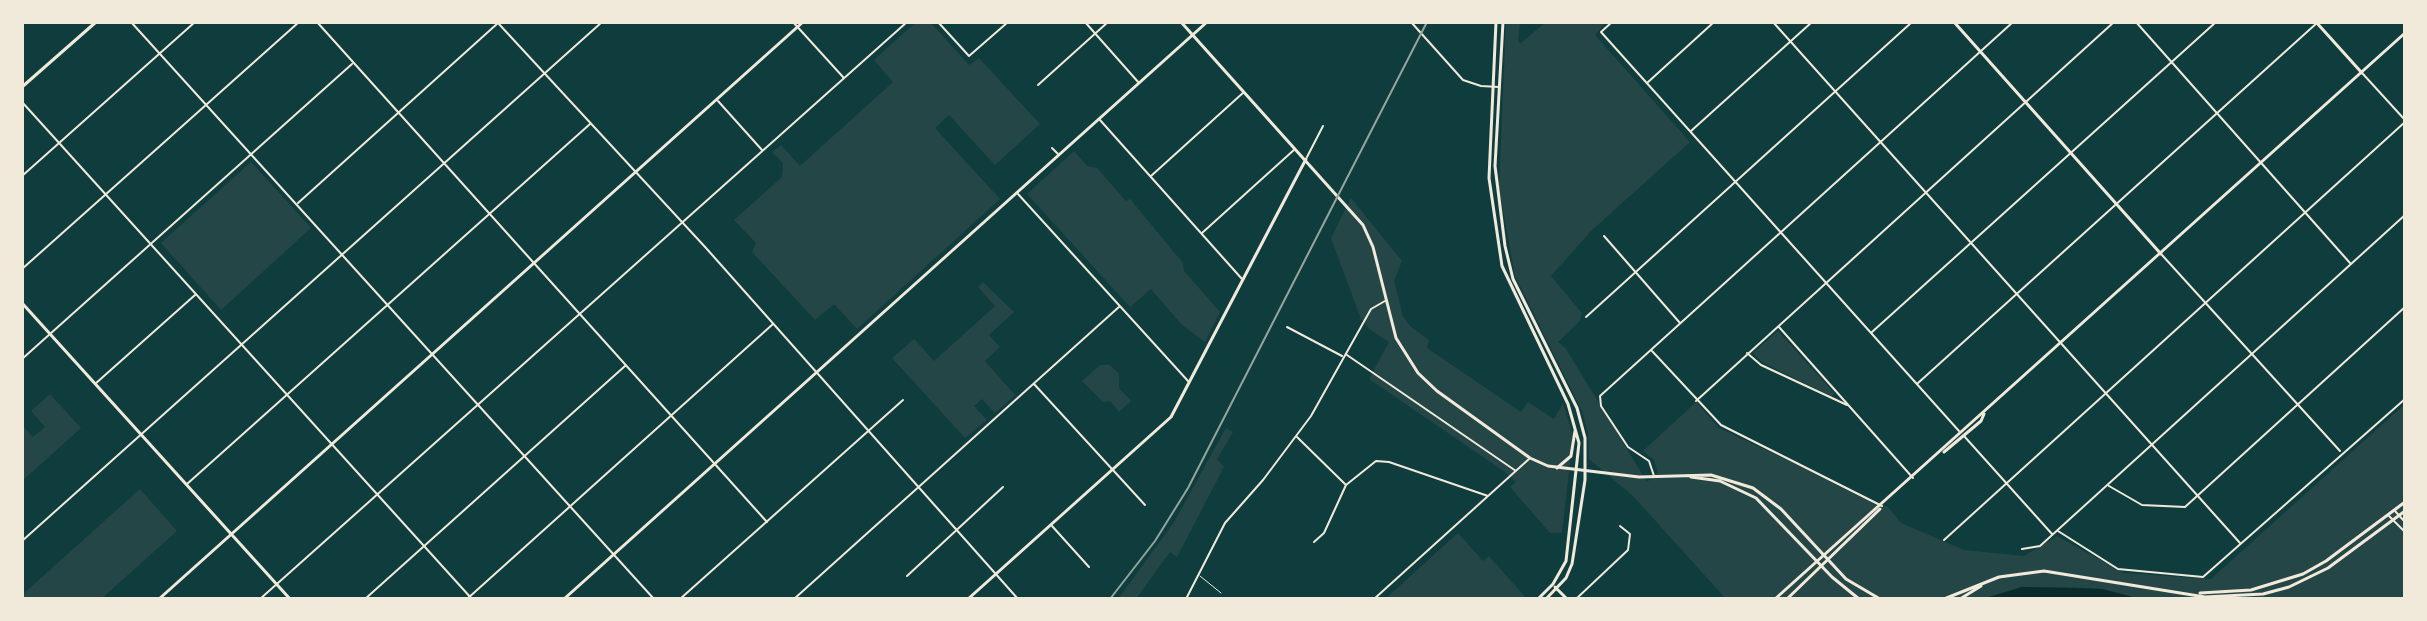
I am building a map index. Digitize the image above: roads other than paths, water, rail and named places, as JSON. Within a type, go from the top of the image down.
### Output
[{"type":"street","points":[[22,87],[96,22]]},
{"type":"street","points":[[131,22],[654,599]]},
{"type":"street","points":[[22,176],[195,22]]},
{"type":"street","points":[[22,269],[299,22]]},
{"type":"street","points":[[317,22],[767,522]]},
{"type":"street","points":[[298,203],[499,22],[684,223],[1018,599]]},
{"type":"street","points":[[22,541],[602,22]]},
{"type":"street","points":[[793,22],[844,78]]},
{"type":"street","points":[[159,599],[803,22]]},
{"type":"street","points":[[260,599],[907,22]]},
{"type":"street","points":[[938,22],[969,56],[1008,22]]},
{"type":"street","points":[[1085,22],[1139,83]]},
{"type":"street","points":[[1038,85],[1108,22]]},
{"type":"street","points":[[1181,22],[1306,159],[1367,232],[1396,338],[1418,373],[1437,391],[1530,458],[1557,468],[1654,477],[1723,477],[1753,488],[1781,509],[1850,583],[1880,599]]},
{"type":"street","points":[[564,599],[1207,22]]},
{"type":"street","points":[[1411,22],[1463,80],[1499,87]]},
{"type":"street","points":[[1496,22],[1489,178],[1502,266],[1570,408],[1579,443],[1566,561],[1553,584],[1538,599]]},
{"type":"street","points":[[1503,22],[1496,186],[1509,266],[1577,408],[1585,438],[1585,471],[1576,547],[1566,578],[1546,599]]},
{"type":"street","points":[[1612,22],[1601,32],[2053,535]]},
{"type":"street","points":[[1647,83],[1714,22]]},
{"type":"street","points":[[1773,22],[2240,543]]},
{"type":"street","points":[[1690,132],[1812,22]]},
{"type":"street","points":[[1586,317],[1912,22]]},
{"type":"street","points":[[1954,22],[2341,452]]},
{"type":"street","points":[[1654,477],[1651,463],[1628,447],[1600,403],[1600,396],[2013,22]]},
{"type":"street","points":[[1696,401],[2114,22]]},
{"type":"street","points":[[2136,22],[2351,264]]},
{"type":"street","points":[[1871,333],[2216,22]]},
{"type":"street","points":[[1916,384],[2317,22],[2405,121],[1944,540]]},
{"type":"street","points":[[1775,599],[2405,33]]},
{"type":"street","points":[[22,359],[353,63]]},
{"type":"street","points":[[1150,177],[1245,91]]},
{"type":"street","points":[[717,100],[763,151]]},
{"type":"street","points":[[22,102],[380,495],[469,598],[774,324]]},
{"type":"street","points":[[1099,119],[1242,279]]},
{"type":"street","points":[[187,484],[591,123]]},
{"type":"street","points":[[968,599],[1171,417],[1323,126]]},
{"type":"street","points":[[1052,148],[1059,155]]},
{"type":"street","points":[[1202,233],[1296,149]]},
{"type":"street","points":[[1017,193],[1189,383]]},
{"type":"street","points":[[2022,549],[2040,546],[2058,531],[2405,215]]},
{"type":"street","points":[[1604,236],[1680,323]]},
{"type":"street","points":[[95,384],[196,294]]},
{"type":"street","points":[[1186,599],[1225,523],[1296,437],[1371,309],[1386,301]]},
{"type":"street","points":[[22,303],[290,599]]},
{"type":"street","points":[[794,599],[1120,306]]},
{"type":"street","points":[[2108,486],[2139,504],[2179,509],[2405,307]]},
{"type":"street","points":[[1778,326],[1913,478]]},
{"type":"street","points":[[1287,327],[1345,356],[1516,471]]},
{"type":"street","points":[[1651,350],[1721,425],[1882,506]]},
{"type":"street","points":[[1747,353],[1761,365],[1837,403],[1849,405]]},
{"type":"street","points":[[365,599],[626,365]]},
{"type":"street","points":[[1033,383],[1145,505]]},
{"type":"street","points":[[2058,531],[2118,569],[2203,577],[2341,452],[2349,450],[2405,399]]},
{"type":"street","points":[[680,599],[903,400]]},
{"type":"street","points":[[1557,468],[1570,458],[1575,442],[1570,408]]},
{"type":"street","points":[[1296,437],[1346,485]]},
{"type":"street","points":[[1374,599],[1530,458]]},
{"type":"street","points":[[1314,542],[1324,533],[1346,485],[1367,465],[1386,461],[1488,496]]},
{"type":"street","points":[[1683,476],[1720,481],[1756,498],[1859,599]]},
{"type":"street","points":[[907,576],[1003,487]]},
{"type":"street","points":[[2196,593],[2251,590],[2303,574],[2326,561],[2405,502]]},
{"type":"street","points":[[1787,599],[1877,516],[1882,506]]},
{"type":"street","points":[[2394,510],[2405,522]]},
{"type":"street","points":[[1944,599],[2017,572],[2044,571],[2227,598],[2289,587],[2328,568],[2405,511]]},
{"type":"street","points":[[2388,514],[2405,532]]},
{"type":"street","points":[[1051,525],[1089,567]]},
{"type":"street","points":[[1576,599],[1628,550],[1630,534],[1620,526]]},
{"type":"street","points":[[1960,599],[1987,582]]},
{"type":"street","points":[[1553,584],[1567,599]]},
{"type":"lane","points":[[1198,574],[1221,593]]},
{"type":"railway","points":[[1110,599],[1155,541],[1188,488],[1427,22]]}]
